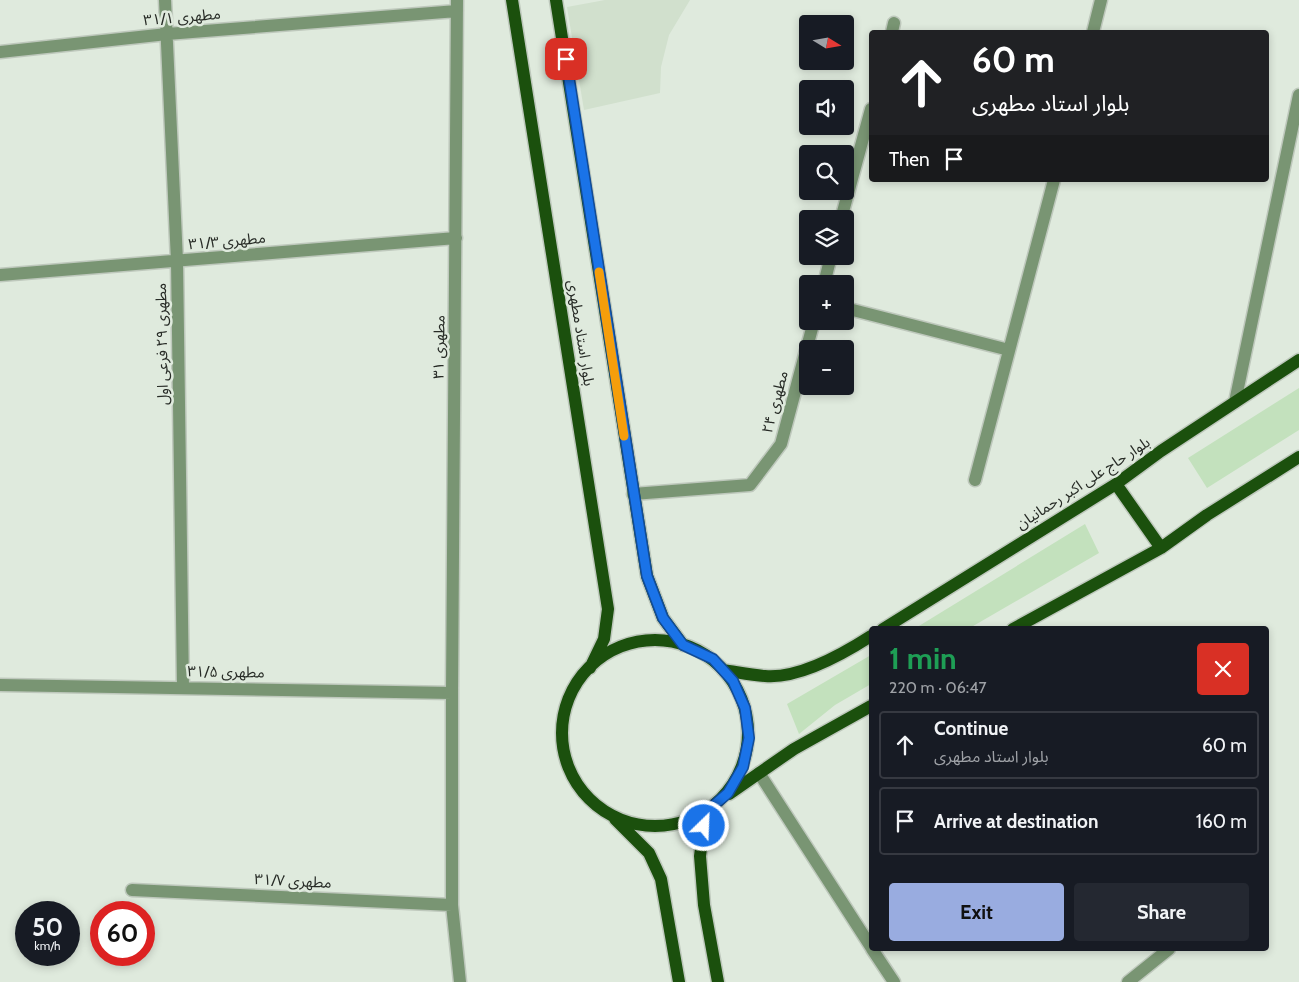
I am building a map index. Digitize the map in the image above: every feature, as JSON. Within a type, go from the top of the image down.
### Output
[{"type":"main road","name":"بلوار استاد مطهری","points":[[512,0],[608,608],[604,639],[590,668]]},
{"type":"main road","name":"بلوار استاد مطهری","points":[[556,0],[647,576],[663,618],[683,645]]},
{"type":"main road","name":"بلوار حاج علی اکبر رحمانیان","points":[[889,626],[1116,484],[1161,450],[1299,360]]},
{"type":"main road","points":[[1018,626],[1161,548],[1207,515],[1299,457]]},
{"type":"main road","points":[[1116,484],[1161,548]]},
{"type":"main road","points":[[723,670],[766,676],[802,671],[853,648],[869,637]]},
{"type":"main road","points":[[611,816],[641,826],[674,825],[706,812],[728,793],[743,767],[749,738],[745,708],[733,681],[713,659],[683,645],[657,640],[628,644],[601,657],[580,678],[566,705],[562,737],[569,768],[585,796],[611,816],[649,852],[661,879],[679,982]]},
{"type":"main road","points":[[718,801],[794,749],[869,707]]},
{"type":"main road","points":[[706,812],[700,856],[704,905],[718,982]]},
{"type":"street","name":"مطهری ۲۹ فرعی اول","points":[[165,0],[177,261],[183,688]]},
{"type":"street","points":[[1093,30],[1101,0]]},
{"type":"street","name":"مطهری ۳۱/۱","points":[[0,52],[457,5]]},
{"type":"street","name":"مطهری ۳۱","points":[[457,5],[452,905],[460,982]]},
{"type":"street","points":[[1235,402],[1299,95]]},
{"type":"street","points":[[844,210],[869,117]]},
{"type":"street","points":[[975,480],[1053,182]]},
{"type":"street","name":"مطهری ۳۱/۳","points":[[0,275],[456,238]]},
{"type":"street","points":[[854,310],[1009,350]]},
{"type":"street","name":"مطهری ۲۴","points":[[633,494],[750,485],[781,444],[812,330]]},
{"type":"street","name":"مطهری ۳۱/۵","points":[[0,685],[452,693]]},
{"type":"street","points":[[759,773],[869,943]]},
{"type":"street","name":"مطهری ۳۱/۷","points":[[132,890],[452,905]]},
{"type":"street","points":[[874,951],[894,982]]},
{"type":"street","points":[[1128,982],[1167,951]]},
{"type":"shaded area","points":[[605,0],[690,0],[669,35],[661,67],[660,93],[584,110],[567,7]]},
{"type":"green space","points":[[1299,388],[1299,430],[1207,488],[1188,458]]},
{"type":"green space","points":[[1085,524],[1099,553],[973,626],[919,626]]},
{"type":"green space","points":[[869,656],[869,685],[835,705],[799,734],[787,704]]},
{"type":"slow traffic","points":[[599,272],[624,436]]},
{"type":"route","points":[[566,59],[647,576],[663,618],[683,645],[713,659],[733,681],[745,708],[749,738],[743,767],[728,793],[706,812],[704,826]]}]
